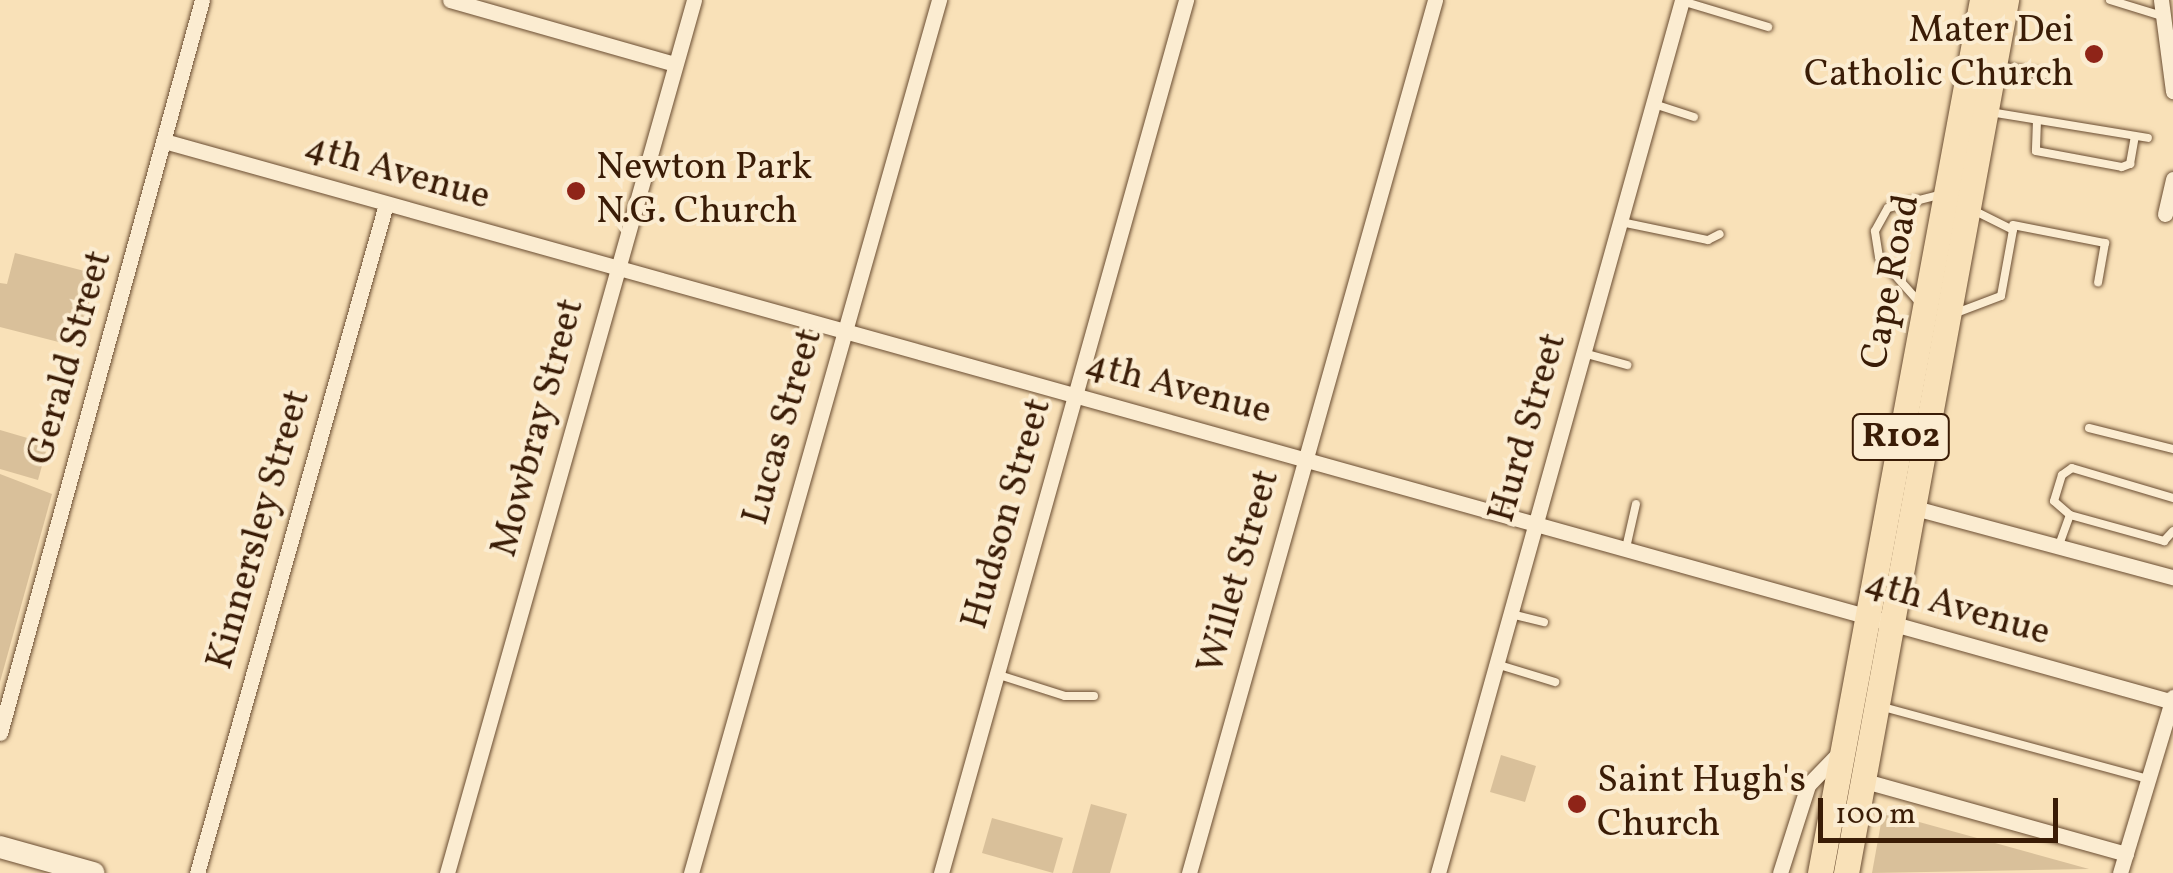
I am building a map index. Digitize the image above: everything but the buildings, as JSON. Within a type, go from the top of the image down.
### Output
[{"type":"main road","name":"Cape Road","points":[[1846,873],[1879,706],[1879,622],[1957,200],[1982,0]]},
{"type":"main road","name":"Cape Road","points":[[1957,200],[1986,111],[2006,0]]},
{"type":"main road","name":"Cape Road","points":[[1820,873],[1843,748],[1911,507],[1936,312]]},
{"type":"street","name":"Gerald Street","points":[[0,733],[202,0]]},
{"type":"street","points":[[450,0],[675,64]]},
{"type":"street","name":"Mowbray Street","points":[[447,873],[694,0]]},
{"type":"street","name":"Lucas Street","points":[[691,873],[939,0]]},
{"type":"street","name":"Hudson Street","points":[[941,873],[1186,0]]},
{"type":"street","name":"Willet Street","points":[[1189,873],[1435,0]]},
{"type":"street","name":"Hurd Street","points":[[1438,873],[1682,0]]},
{"type":"street","points":[[2162,8],[2173,91]]},
{"type":"street","name":"4th Avenue","points":[[164,141],[1306,458],[1879,622],[2173,700]]},
{"type":"street","points":[[2165,214],[2173,180]]},
{"type":"street","name":"Kinnersley Street","points":[[197,873],[386,204]]},
{"type":"street","points":[[1911,507],[2173,577]]},
{"type":"street","points":[[2120,873],[2173,700]]},
{"type":"street","points":[[1780,873],[1808,785],[1843,748]]},
{"type":"street","points":[[1865,781],[2126,854]]},
{"type":"street","points":[[0,847],[93,873]]},
{"type":"lane","points":[[1682,0],[1763,26]]},
{"type":"lane","points":[[2110,0],[2162,8]]},
{"type":"lane","points":[[1994,65],[2056,76]]},
{"type":"lane","points":[[1654,104],[1694,117]]},
{"type":"lane","points":[[1986,111],[2148,138]]},
{"type":"lane","points":[[2037,120],[2036,152],[2122,168],[2130,164],[2135,136]]},
{"type":"lane","points":[[2013,225],[1998,299],[1936,312],[1878,257],[1875,231],[1888,208],[1957,200],[2013,225],[2105,243],[2098,282]]},
{"type":"lane","points":[[1620,222],[1696,239],[1720,234]]},
{"type":"lane","points":[[1584,354],[1627,365]]},
{"type":"lane","points":[[2089,428],[2173,449]]},
{"type":"lane","points":[[2173,498],[2066,470],[2054,501],[2070,515],[2164,541],[2173,531]]},
{"type":"lane","points":[[1626,549],[1636,504]]},
{"type":"lane","points":[[2058,546],[2070,515]]},
{"type":"lane","points":[[1511,614],[1544,622]]},
{"type":"lane","points":[[1496,664],[1555,682]]},
{"type":"lane","points":[[996,674],[1065,696],[1094,696]]},
{"type":"lane","points":[[1879,706],[2148,779]]},
{"type":"shaded area","points":[[15,253],[96,274],[78,347],[0,327],[0,283],[7,284]]},
{"type":"shaded area","points":[[0,430],[48,444],[38,480],[0,469]]},
{"type":"shaded area","points":[[0,474],[52,494],[0,682]]},
{"type":"shaded area","points":[[1501,755],[1536,766],[1525,802],[1490,792]]},
{"type":"shaded area","points":[[1091,804],[1127,814],[1110,873],[1072,873]]},
{"type":"shaded area","points":[[1883,812],[2089,869],[1872,873]]},
{"type":"shaded area","points":[[992,818],[1063,838],[1053,873],[982,853]]},
{"type":"place","name":"Mater Dei Catholic Church","points":[[2094,54]]},
{"type":"place","name":"Newton Park N.G. Church","points":[[576,191]]},
{"type":"place","name":"Saint Hugh's Church","points":[[1577,804]]}]
